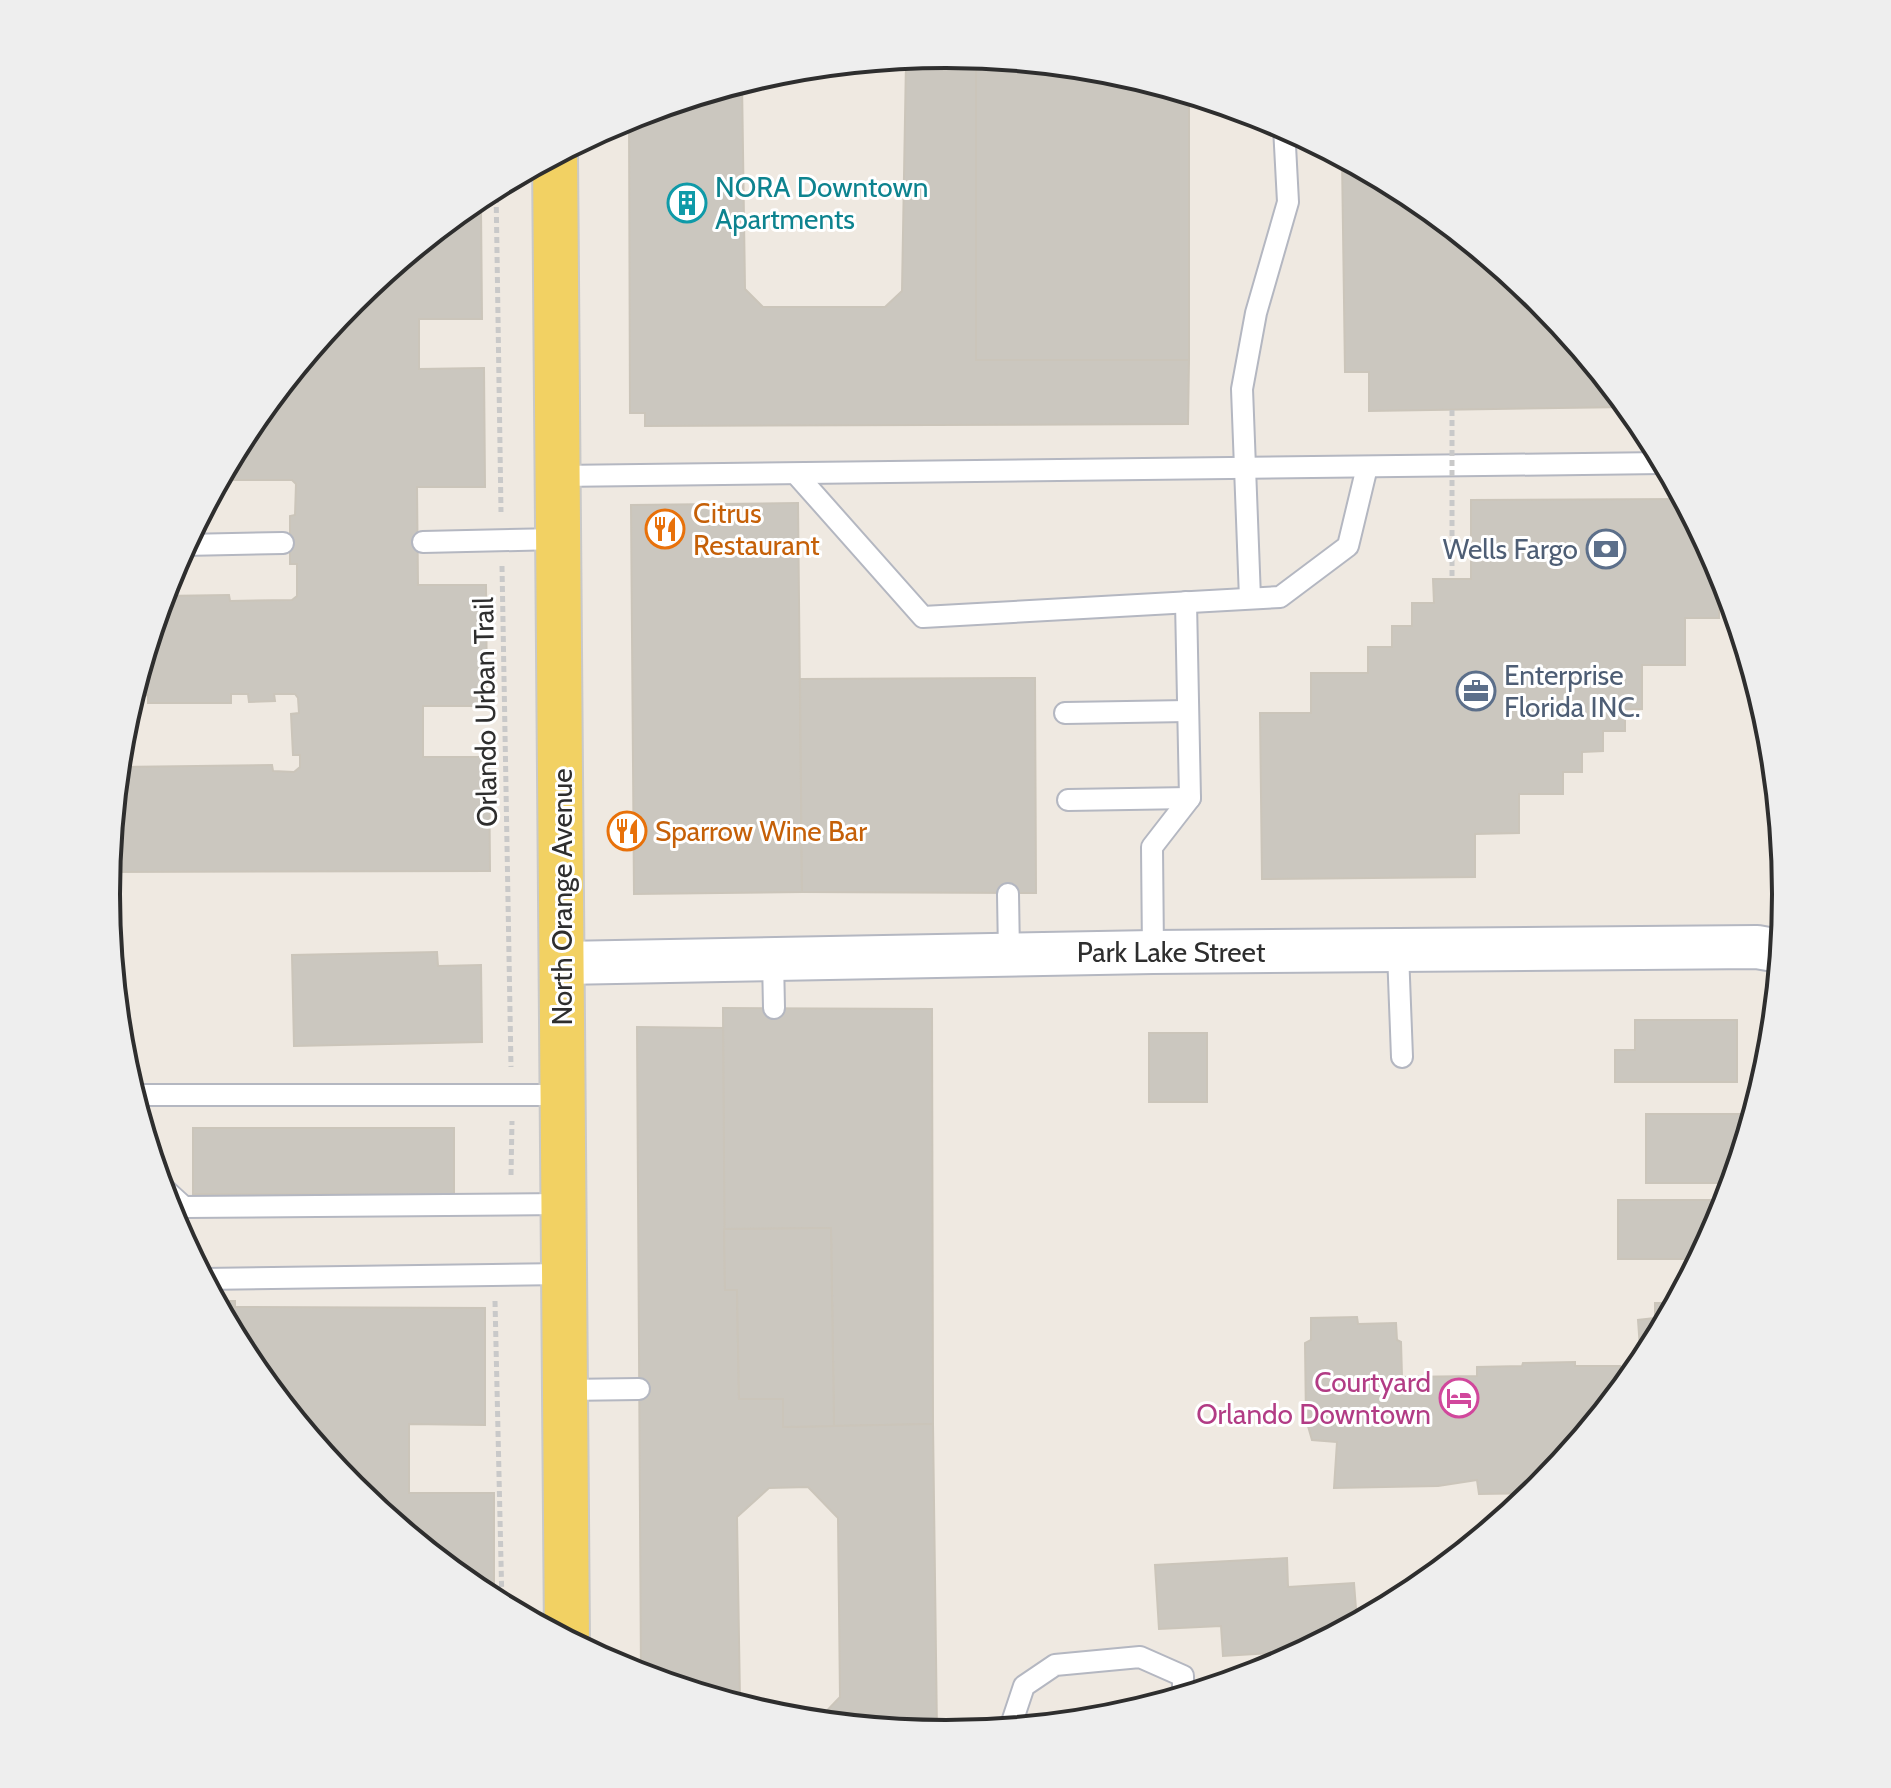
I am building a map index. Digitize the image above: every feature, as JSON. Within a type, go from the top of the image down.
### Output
[{"type":"main road","name":"North Orange Avenue","points":[[555,167],[567,1628]]},
{"type":"street","name":"Park Lake Street","points":[[562,963],[1153,952],[1770,949]]},
{"type":"lane","points":[[1250,598],[1242,389],[1256,313],[1288,202],[1285,141]]},
{"type":"lane","points":[[558,476],[1650,463]]},
{"type":"lane","points":[[797,475],[923,617],[1280,597],[1348,546],[1367,467]]},
{"type":"lane","points":[[423,542],[559,539]]},
{"type":"lane","points":[[198,545],[283,543]]},
{"type":"lane","points":[[1153,952],[1152,847],[1190,798],[1186,602]]},
{"type":"lane","points":[[1065,713],[1188,711]]},
{"type":"lane","points":[[1068,800],[1190,798]]},
{"type":"lane","points":[[1008,894],[1009,954]]},
{"type":"lane","points":[[1398,952],[1402,1057]]},
{"type":"lane","points":[[773,959],[774,1008]]},
{"type":"lane","points":[[145,1095],[563,1095]]},
{"type":"lane","points":[[179,1203],[184,1207],[564,1204]]},
{"type":"lane","points":[[215,1279],[565,1274]]},
{"type":"lane","points":[[566,1390],[639,1389]]},
{"type":"lane","points":[[1014,1717],[1024,1686],[1055,1665],[1140,1657],[1183,1676],[1183,1685]]},
{"type":"path","name":"Orlando Urban Trail","points":[[496,201],[512,1095],[511,1205]]},
{"type":"path","points":[[1452,410],[1452,579]]},
{"type":"path","points":[[495,1293],[502,1590]]},
{"type":"building","name":"NORA Downtown Apartments","points":[[906,69],[976,69],[976,360],[1189,360],[1188,424],[645,426],[645,413],[630,413],[629,131],[742,94],[745,289],[763,307],[885,307],[902,291]]},
{"type":"building","points":[[976,69],[1053,75],[1107,84],[1189,105],[1189,360],[976,360]]},
{"type":"building","points":[[1342,170],[1404,207],[1490,273],[1567,349],[1612,407],[1369,411],[1369,372],[1345,372]]},
{"type":"building","points":[[481,211],[482,319],[419,319],[419,369],[484,368],[485,487],[417,487],[418,585],[486,585],[487,706],[423,706],[423,757],[489,757],[490,871],[120,872],[130,767],[272,765],[273,771],[294,772],[300,767],[300,755],[293,755],[291,714],[299,713],[295,694],[274,694],[275,701],[249,702],[248,694],[231,694],[231,703],[148,703],[148,695],[144,695],[175,596],[229,595],[230,601],[292,600],[297,596],[297,564],[290,564],[290,516],[295,515],[296,484],[292,480],[231,480],[290,391],[324,349],[401,273]]},
{"type":"building","name":"Enterprise Florida INC.","points":[[1670,499],[1709,578],[1719,604],[1719,618],[1685,618],[1685,665],[1642,665],[1642,709],[1625,709],[1625,731],[1603,731],[1603,751],[1582,752],[1582,772],[1563,772],[1563,794],[1519,794],[1519,833],[1475,834],[1475,877],[1262,879],[1260,713],[1311,713],[1311,673],[1368,673],[1368,647],[1392,647],[1392,626],[1412,626],[1412,603],[1434,603],[1433,579],[1471,579],[1471,500]]},
{"type":"building","points":[[798,503],[802,892],[634,894],[631,505]]},
{"type":"building","points":[[1035,678],[1036,893],[802,892],[800,679]]},
{"type":"building","points":[[437,952],[438,966],[481,965],[482,1042],[294,1046],[292,955]]},
{"type":"building","points":[[723,1008],[932,1009],[933,1424],[834,1426],[831,1228],[724,1229]]},
{"type":"building","points":[[1635,1020],[1737,1020],[1737,1082],[1615,1082],[1615,1050],[1635,1050]]},
{"type":"building","points":[[637,1027],[723,1028],[725,1290],[737,1290],[739,1399],[783,1399],[783,1427],[933,1424],[937,1720],[827,1711],[840,1697],[838,1518],[808,1487],[769,1488],[737,1517],[740,1694],[641,1661]]},
{"type":"building","points":[[1149,1033],[1207,1033],[1207,1102],[1149,1102]]},
{"type":"building","points":[[1646,1114],[1741,1114],[1719,1183],[1646,1183]]},
{"type":"building","points":[[193,1128],[454,1128],[454,1194],[193,1194]]},
{"type":"building","points":[[1618,1200],[1713,1200],[1686,1259],[1618,1259]]},
{"type":"building","points":[[831,1228],[834,1426],[783,1427],[783,1399],[739,1399],[737,1290],[725,1290],[724,1229]]},
{"type":"building","points":[[227,1301],[235,1301],[235,1307],[485,1308],[485,1425],[409,1424],[409,1493],[494,1493],[494,1585],[401,1515],[324,1439],[259,1353]]},
{"type":"building","points":[[1655,1303],[1663,1303],[1661,1307],[1655,1317]]},
{"type":"building","name":"Courtyard Orlando Downtown","points":[[1357,1317],[1358,1324],[1396,1323],[1397,1340],[1401,1342],[1402,1377],[1477,1376],[1477,1367],[1522,1366],[1523,1363],[1575,1362],[1575,1366],[1620,1366],[1620,1370],[1567,1439],[1513,1493],[1479,1494],[1477,1480],[1438,1486],[1334,1488],[1337,1442],[1312,1440],[1306,1419],[1305,1343],[1311,1340],[1311,1318]]},
{"type":"building","points":[[1654,1318],[1640,1341],[1638,1320]]},
{"type":"building","points":[[1287,1558],[1288,1587],[1354,1583],[1356,1610],[1271,1653],[1223,1656],[1221,1626],[1159,1629],[1155,1565]]},
{"type":"place","name":"NORA Downtown Apartments","points":[[687,203]]},
{"type":"place","name":"Citrus Restaurant","points":[[665,529]]},
{"type":"place","name":"Wells Fargo","points":[[1606,549]]},
{"type":"place","name":"Enterprise Florida INC.","points":[[1476,691]]},
{"type":"place","name":"Sparrow Wine Bar","points":[[627,831]]},
{"type":"place","name":"Courtyard Orlando Downtown","points":[[1459,1398]]}]
